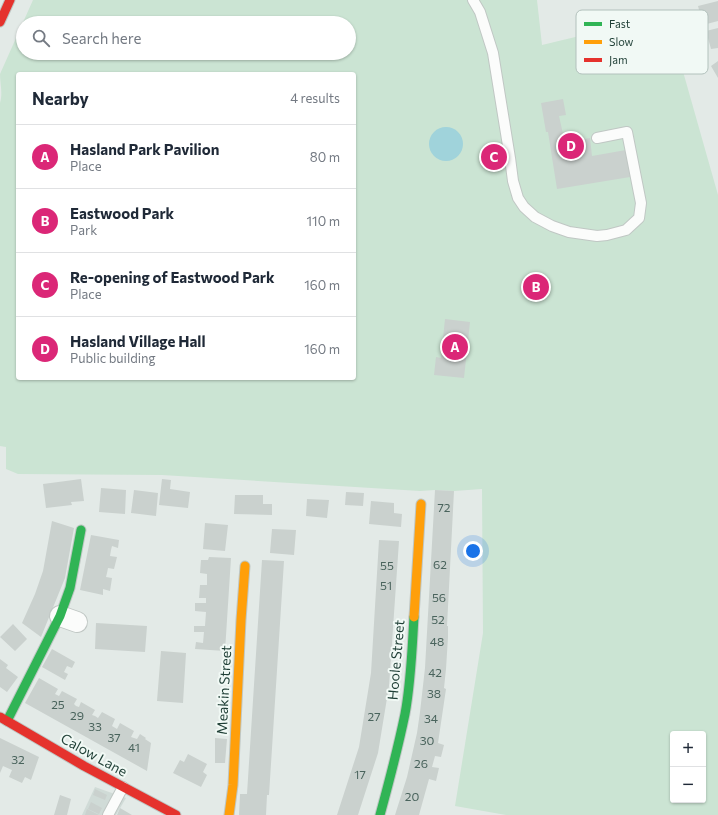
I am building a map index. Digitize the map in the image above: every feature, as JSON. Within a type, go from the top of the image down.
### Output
[{"type":"street","points":[[0,22],[10,0]]},
{"type":"street","name":"Hoole Street","points":[[380,815],[393,769],[405,714],[411,662],[421,504]]},
{"type":"street","points":[[4,719],[68,619],[70,588],[81,530]]},
{"type":"street","name":"Meakin Street","points":[[229,815],[233,785],[241,620],[246,566]]},
{"type":"street","name":"Calow Lane","points":[[4,719],[84,766],[176,815]]},
{"type":"lane","points":[[473,0],[480,12],[493,53],[513,181],[518,198],[524,207],[535,218],[569,232],[597,236],[626,230],[639,218],[641,202],[627,132],[597,138]]},
{"type":"lane","points":[[108,815],[124,787]]},
{"type":"shaded area","points":[[95,787],[126,798],[116,815],[82,815]]},
{"type":"green space","points":[[33,0],[537,0],[542,45],[576,37],[576,74],[684,74],[718,195],[718,815],[506,815],[455,806],[483,633],[482,489],[420,491],[162,475],[18,474],[6,469],[6,447],[0,446],[0,74],[16,38],[16,60],[356,60],[356,16],[26,16]]},
{"type":"water","points":[[449,127],[456,129],[461,134],[463,144],[461,154],[456,159],[443,161],[436,159],[431,154],[429,141],[431,134],[436,129]]},
{"type":"building","points":[[718,1],[718,21],[708,24],[708,10],[699,10],[698,6]]},
{"type":"building","points":[[718,28],[718,48],[711,49],[708,38],[708,30]]},
{"type":"building","points":[[718,61],[718,78],[711,66]]},
{"type":"building","points":[[563,99],[566,115],[559,116],[563,134],[573,132],[574,141],[590,138],[592,156],[626,150],[630,177],[557,189],[548,132],[546,132],[541,103]]},
{"type":"building","points":[[445,319],[470,322],[464,378],[434,375],[436,357],[441,358]]},
{"type":"building","points":[[81,479],[84,501],[71,502],[72,505],[46,508],[43,484]]},
{"type":"building","points":[[162,479],[171,480],[170,489],[190,492],[188,508],[159,505]]},
{"type":"building","points":[[101,488],[126,490],[125,514],[99,512]]},
{"type":"building","points":[[134,490],[158,493],[156,516],[131,513]]},
{"type":"building","points":[[435,490],[454,491],[447,626],[448,637],[444,688],[446,689],[438,743],[444,745],[441,757],[435,756],[432,767],[439,768],[436,781],[429,779],[419,815],[395,815],[407,777],[420,712],[425,668]]},
{"type":"building","points":[[346,492],[364,493],[363,506],[345,505]]},
{"type":"building","points":[[235,495],[263,495],[263,504],[272,504],[272,515],[234,514]]},
{"type":"building","points":[[307,499],[329,500],[327,518],[306,516]]},
{"type":"building","points":[[371,501],[394,503],[394,513],[402,514],[401,527],[369,524]]},
{"type":"building","points":[[52,521],[74,528],[65,578],[41,637],[22,623],[43,571]]},
{"type":"building","points":[[205,523],[228,525],[225,551],[203,549]]},
{"type":"building","points":[[272,529],[296,530],[294,555],[270,553]]},
{"type":"building","points":[[91,535],[119,540],[118,548],[112,546],[111,550],[110,556],[117,557],[114,569],[108,568],[106,577],[112,578],[110,591],[103,589],[103,595],[80,590]]},
{"type":"building","points":[[379,540],[399,541],[389,686],[378,753],[358,815],[337,815],[359,747],[371,673]]},
{"type":"building","points":[[209,557],[231,558],[225,651],[195,649],[196,642],[203,643],[204,632],[194,632],[194,626],[205,626],[206,612],[195,611],[195,603],[206,603],[206,598],[199,598],[200,585],[207,585],[207,574],[200,573],[201,560],[208,560]]},
{"type":"building","points":[[262,560],[284,561],[269,795],[267,795],[266,815],[239,815],[240,794],[247,794]]},
{"type":"building","points":[[96,623],[147,626],[145,652],[95,649]]},
{"type":"building","points":[[13,624],[27,639],[15,651],[0,637]]},
{"type":"building","points":[[52,649],[75,662],[72,668],[67,666],[64,672],[68,674],[65,680],[42,667]]},
{"type":"building","points":[[161,651],[186,653],[183,703],[157,701]]},
{"type":"building","points":[[0,659],[8,665],[6,668],[18,677],[7,692],[0,687]]},
{"type":"building","points":[[39,678],[58,689],[55,694],[59,696],[62,691],[77,699],[74,704],[76,706],[79,707],[81,702],[95,710],[92,715],[98,718],[102,712],[115,719],[112,726],[117,729],[120,723],[134,731],[131,737],[137,739],[140,734],[146,738],[145,739],[151,743],[147,771],[25,703]]},
{"type":"building","points":[[0,738],[39,757],[31,780],[25,777],[22,783],[9,777],[12,770],[3,766],[0,773]]},
{"type":"building","points":[[215,738],[227,739],[225,763],[215,763]]},
{"type":"building","points":[[188,754],[207,764],[203,772],[207,775],[201,787],[173,773],[180,760],[184,762]]},
{"type":"building","points":[[95,789],[107,795],[105,800],[93,795]]},
{"type":"building","points":[[60,795],[71,799],[67,815],[54,815]]},
{"type":"building","points":[[91,802],[102,808],[99,814],[88,809]]},
{"type":"building","points":[[120,808],[132,815],[117,815]]},
{"type":"building","points":[[87,809],[99,815],[85,815]]},
{"type":"traffic: fast","points":[[7,721],[60,616],[70,588],[81,530]]},
{"type":"traffic: fast","points":[[380,815],[405,714],[410,678],[414,617]]},
{"type":"traffic: slow","points":[[414,617],[421,504]]},
{"type":"traffic: slow","points":[[229,815],[233,785],[245,566]]},
{"type":"traffic: jam","points":[[0,22],[10,0]]},
{"type":"traffic: jam","points":[[0,717],[84,766],[176,815]]},
{"type":"place","name":"Hasland Village Hall","points":[[571,146]]},
{"type":"place","name":"Re-opening of Eastwood Park","points":[[494,157]]},
{"type":"place","name":"Eastwood Park","points":[[536,287]]},
{"type":"place","name":"Hasland Park Pavilion","points":[[455,347]]}]
